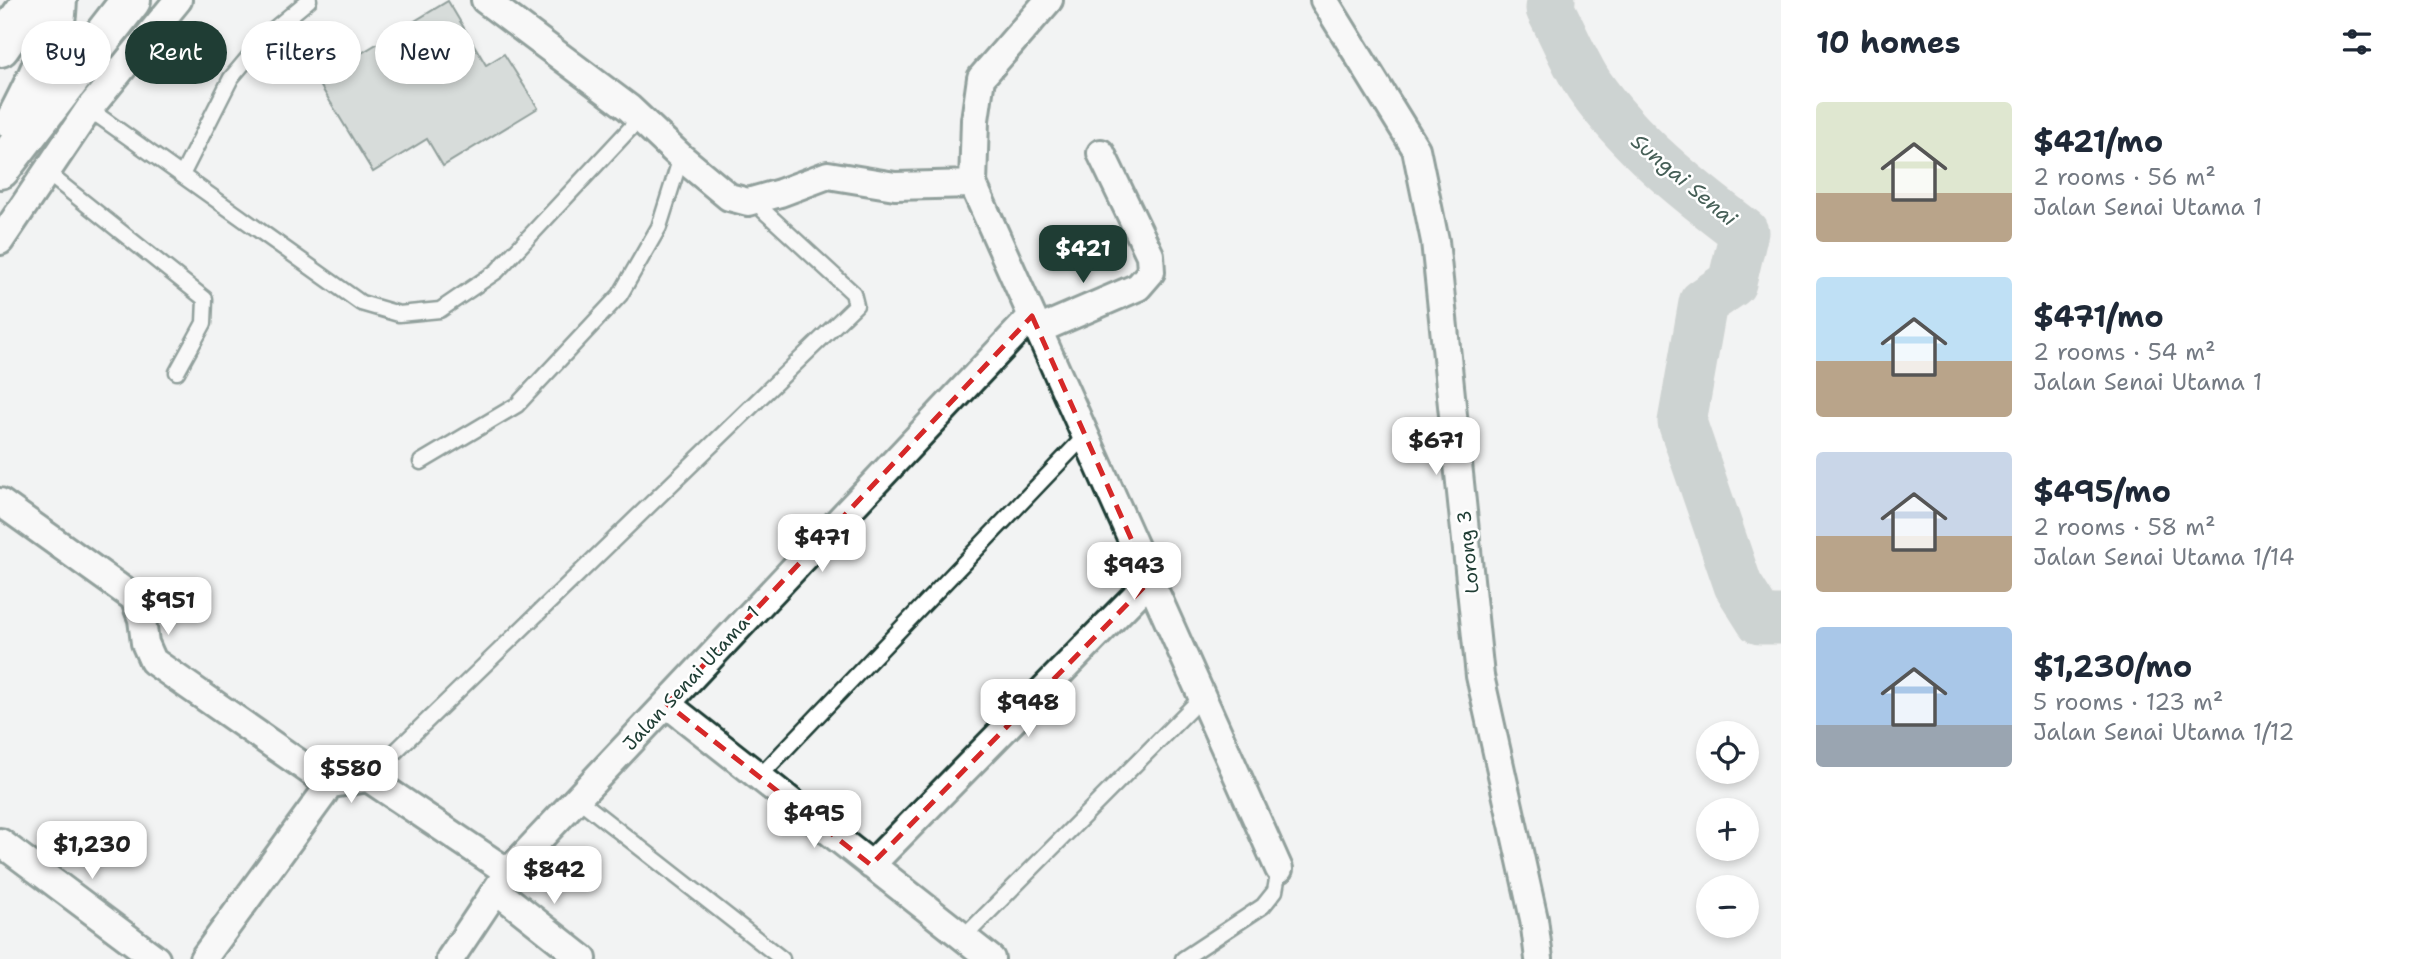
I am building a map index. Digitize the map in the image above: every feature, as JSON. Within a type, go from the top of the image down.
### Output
[{"type":"highway","points":[[0,169],[131,0]]},
{"type":"highway","points":[[0,47],[43,2],[57,17],[44,65],[0,153]]},
{"type":"street","points":[[0,241],[89,109],[178,0]]},
{"type":"street","points":[[485,0],[640,118],[681,158],[729,197],[748,202],[828,175],[895,186],[973,184]]},
{"type":"street","points":[[1049,0],[981,78],[975,120],[973,184],[1279,869]]},
{"type":"street","name":"Lorong 3","points":[[1324,0],[1416,149],[1435,241],[1480,676],[1534,919],[1539,959]]},
{"type":"street","points":[[1035,323],[1138,287],[1151,272],[1150,255],[1101,153]]},
{"type":"street","name":"Jalan Senai Utama 1","points":[[450,959],[502,881],[667,704],[1035,323]]},
{"type":"street","points":[[0,502],[134,598],[142,619],[145,643],[153,661],[323,780],[326,785],[324,793],[203,959]]},
{"type":"street","points":[[872,865],[1150,581]]},
{"type":"street","points":[[667,704],[991,959]]},
{"type":"street","points":[[326,785],[368,778],[502,881],[583,959]]},
{"type":"street","points":[[0,842],[156,959]]},
{"type":"lane","points":[[182,175],[231,78],[268,34],[309,0]]},
{"type":"lane","points":[[89,109],[361,303],[399,314],[440,310],[497,271],[640,118]]},
{"type":"lane","points":[[421,462],[517,405],[620,295],[659,227],[681,158]]},
{"type":"lane","points":[[46,172],[205,299],[204,323],[177,372]]},
{"type":"lane","points":[[368,778],[856,305],[853,293],[764,211],[758,199]]},
{"type":"lane","points":[[759,777],[1085,436]]},
{"type":"lane","points":[[963,938],[1202,697]]},
{"type":"lane","points":[[578,799],[782,959]]},
{"type":"lane","points":[[1183,959],[1263,906],[1275,891],[1279,869]]},
{"type":"highlighted area","points":[[1032,316],[1150,581],[871,865],[667,704]]},
{"type":"building","points":[[448,1],[460,21],[415,21]]},
{"type":"building","points":[[375,45],[375,84],[475,84],[475,46],[486,65],[504,54],[538,108],[443,166],[427,139],[373,172],[319,84],[361,84],[361,53]]},
{"type":"waterway","name":"Sungai Senai","points":[[1551,0],[1550,9],[1573,57],[1589,85],[1622,127],[1660,164],[1744,232],[1732,283],[1703,303],[1682,422],[1738,585],[1760,620],[1781,620]]}]
